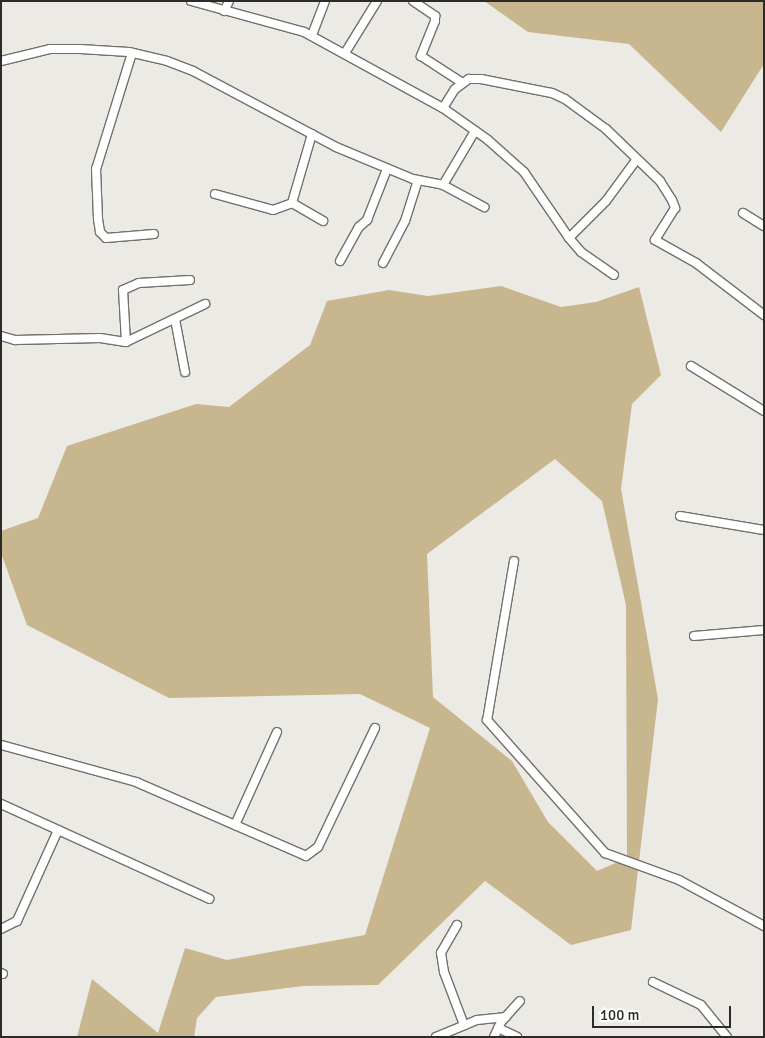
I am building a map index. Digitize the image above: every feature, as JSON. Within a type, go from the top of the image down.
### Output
[{"type":"street","points":[[191,1],[224,12],[312,35],[443,108],[475,131],[524,172],[569,238],[581,252],[614,275]]},
{"type":"street","points":[[224,12],[229,1]]},
{"type":"street","points":[[312,35],[325,1]]},
{"type":"street","points":[[345,53],[377,1]]},
{"type":"street","points":[[413,1],[434,16],[435,21],[421,56],[461,82],[481,79],[558,95],[606,129],[660,181],[674,208],[655,240],[696,264],[764,315]]},
{"type":"street","points":[[1,61],[50,50],[132,53],[193,71],[312,134],[387,169],[418,180],[443,186],[484,207]]},
{"type":"street","points":[[132,53],[96,169],[98,218],[100,232],[106,238],[154,234]]},
{"type":"street","points":[[443,108],[461,82]]},
{"type":"street","points":[[443,186],[475,131]]},
{"type":"street","points":[[292,203],[312,134]]},
{"type":"street","points":[[569,238],[606,201],[637,159]]},
{"type":"street","points":[[340,261],[359,227],[367,220],[387,169]]},
{"type":"street","points":[[383,263],[404,220],[418,180]]},
{"type":"street","points":[[215,194],[273,210],[292,203]]},
{"type":"street","points":[[292,203],[323,221]]},
{"type":"street","points":[[744,213],[764,226]]},
{"type":"street","points":[[126,342],[123,290],[139,283],[190,280]]},
{"type":"street","points":[[1,336],[15,340],[100,338],[126,342],[205,304]]},
{"type":"street","points":[[175,319],[184,372]]},
{"type":"street","points":[[691,366],[764,411]]},
{"type":"street","points":[[680,516],[764,530]]},
{"type":"street","points":[[514,561],[487,720],[605,853],[679,880],[764,926]]},
{"type":"street","points":[[694,636],[764,630]]},
{"type":"street","points":[[1,745],[136,782],[306,856],[314,853],[375,728]]},
{"type":"street","points":[[235,825],[277,732]]},
{"type":"street","points":[[1,804],[209,899]]},
{"type":"street","points":[[1,929],[17,922],[58,830]]},
{"type":"street","points":[[457,925],[441,953],[444,972],[464,1025]]},
{"type":"street","points":[[653,982],[701,1005],[727,1037]]},
{"type":"street","points":[[494,1037],[498,1028],[520,1000]]},
{"type":"street","points":[[436,1037],[477,1020],[506,1017]]},
{"type":"street","points":[[498,1028],[517,1037]]},
{"type":"shaded area","points":[[484,1],[764,1],[764,64],[721,132],[629,44],[528,32]]},
{"type":"shaded area","points":[[501,286],[561,307],[596,302],[639,287],[661,375],[632,404],[621,489],[658,699],[631,930],[571,945],[485,881],[378,985],[303,986],[216,997],[197,1018],[194,1037],[77,1037],[92,979],[158,1033],[185,948],[227,960],[365,935],[430,728],[360,694],[169,698],[27,625],[1,553],[1,531],[38,518],[67,446],[196,404],[229,407],[310,345],[327,301],[389,290],[428,296]],"holes":[[[555,459],[602,501],[626,605],[627,858],[597,871],[548,822],[512,761],[433,697],[427,554]]]}]
